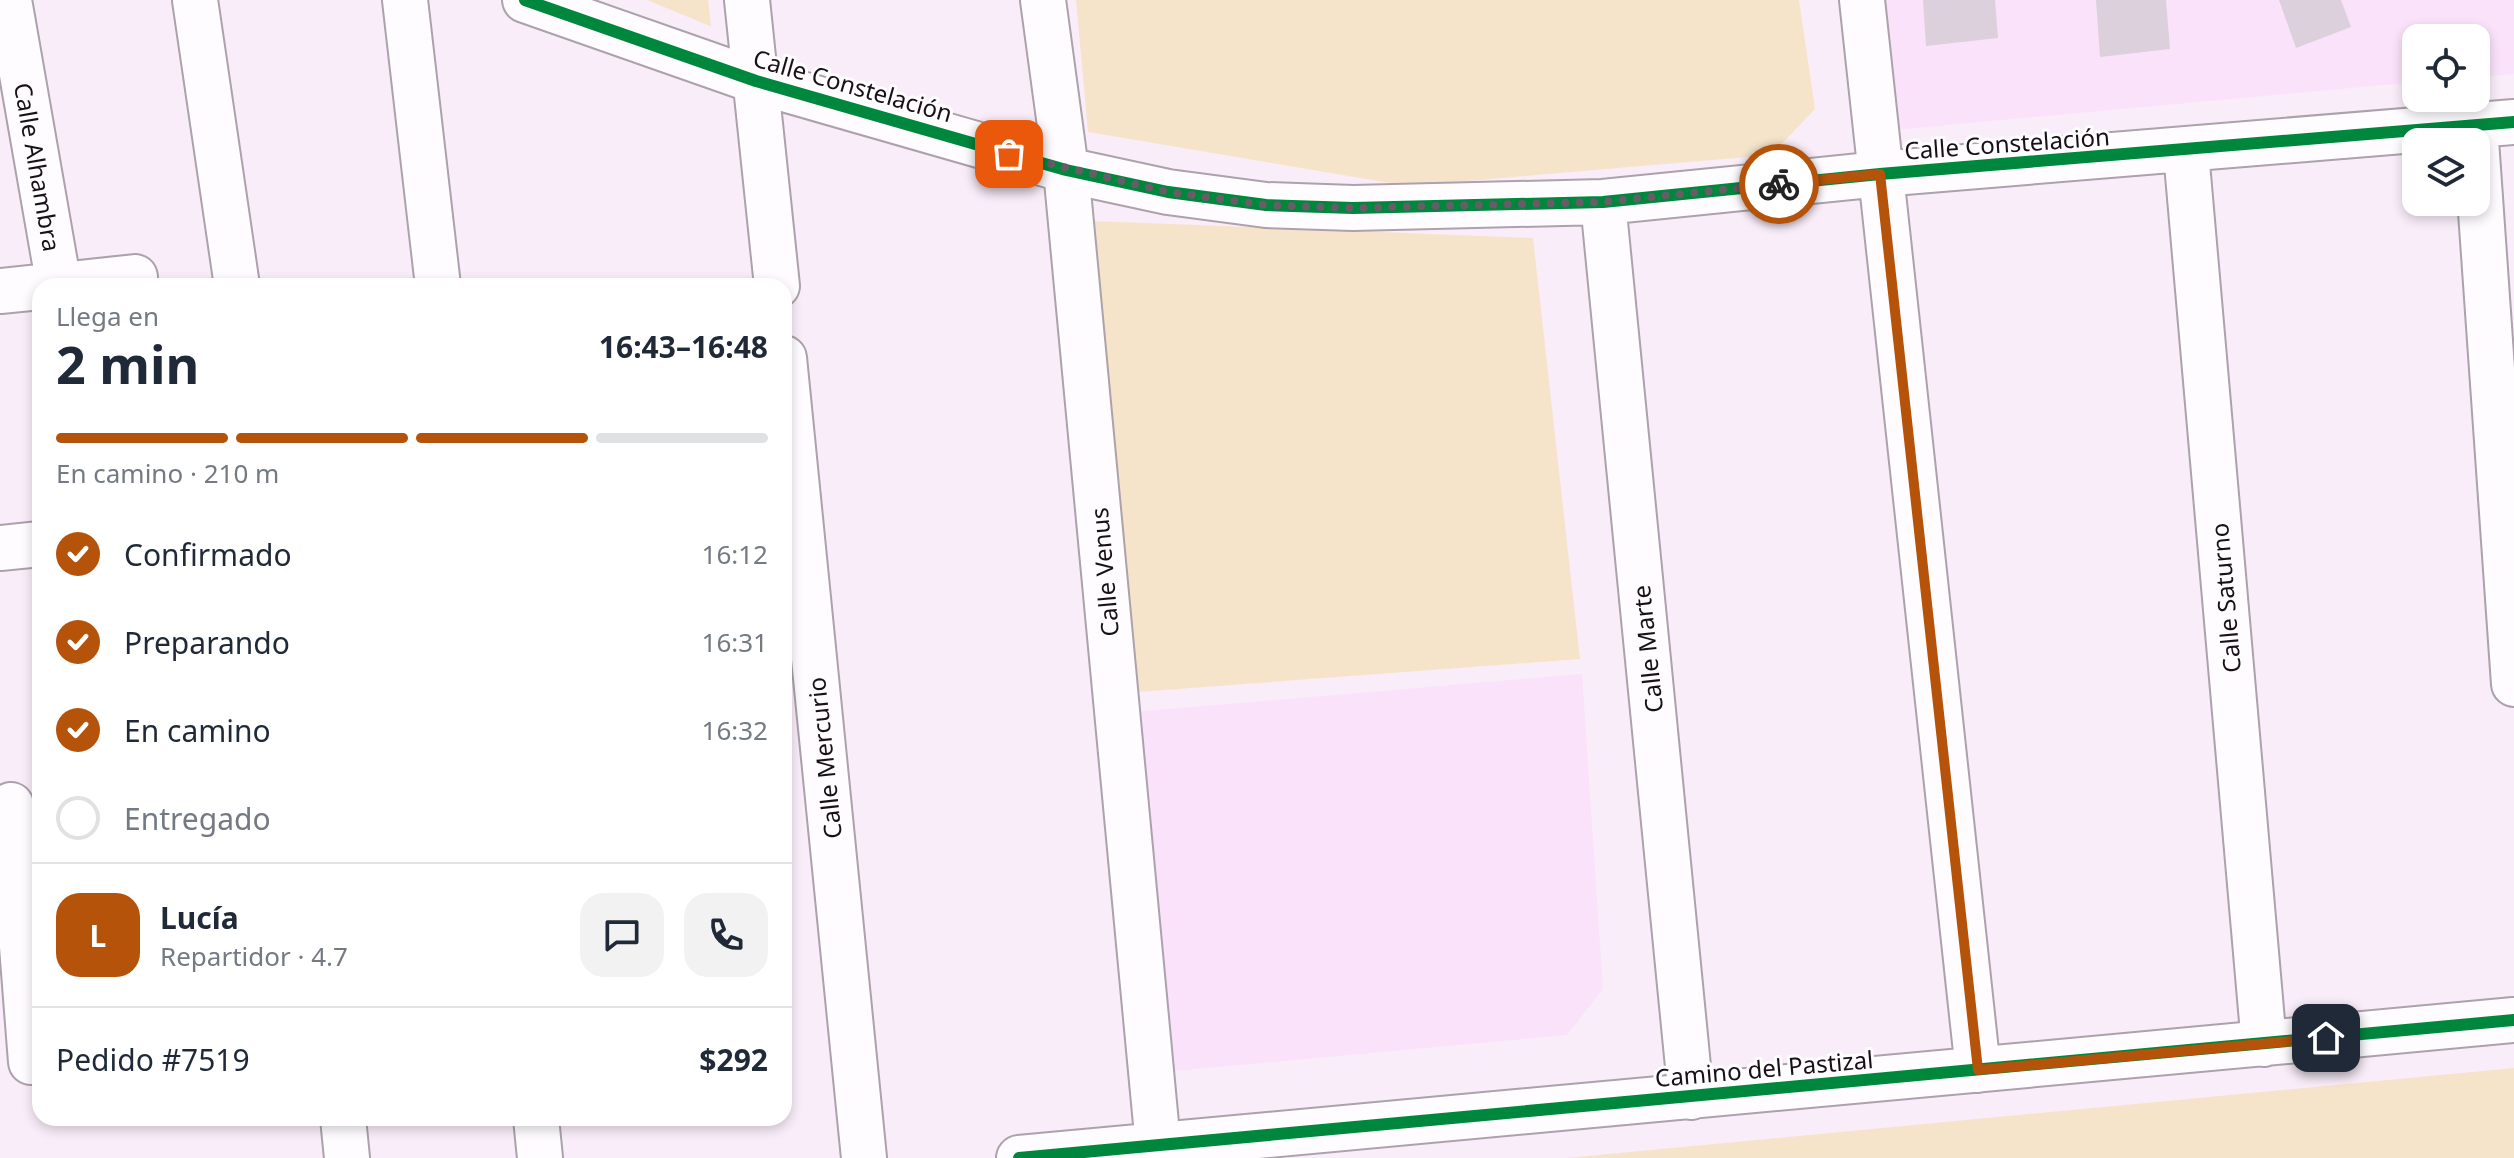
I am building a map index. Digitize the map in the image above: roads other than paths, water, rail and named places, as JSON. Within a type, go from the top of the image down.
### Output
[{"type":"street","name":"Calle Alhambra","points":[[9,0],[57,278]]},
{"type":"street","points":[[195,0],[236,278]]},
{"type":"street","points":[[405,0],[437,278]]},
{"type":"street","name":"Calle Constelación","points":[[525,0],[756,81],[1066,170],[1168,192],[1266,205],[1353,208],[1603,202],[1880,174],[2186,152],[2494,124]]},
{"type":"street","points":[[747,0],[776,278]]},
{"type":"street","name":"Calle Venus","points":[[1043,0],[1066,170],[1158,1145]]},
{"type":"street","points":[[1862,0],[1978,1070]]},
{"type":"street","points":[[2494,124],[2514,684]]},
{"type":"street","name":"Calle Saturno","points":[[2186,152],[2264,1044]]},
{"type":"street","name":"Calle Marte","points":[[1603,202],[1691,1097]]},
{"type":"street","points":[[126,278],[135,277]]},
{"type":"street","points":[[0,291],[32,288]]},
{"type":"street","name":"Calle Mercurio","points":[[792,438],[864,1158]]},
{"type":"street","points":[[0,548],[32,545]]},
{"type":"street","points":[[17,804],[24,1062]]},
{"type":"street","name":"Camino del Pastizal","points":[[1019,1158],[1158,1145],[1272,1146],[1691,1097],[2514,1020]]},
{"type":"street","points":[[344,1126],[347,1158]]},
{"type":"street","points":[[537,1126],[540,1158]]}]
